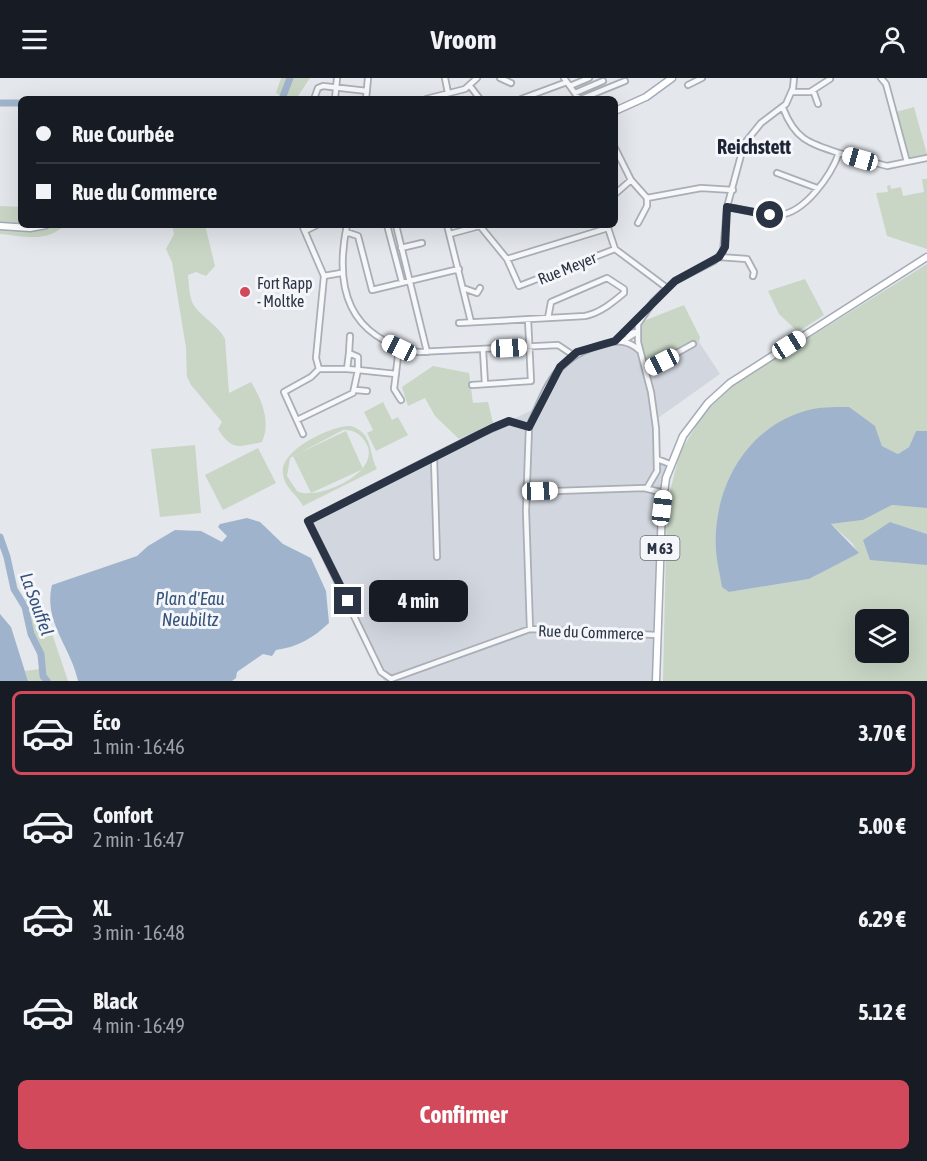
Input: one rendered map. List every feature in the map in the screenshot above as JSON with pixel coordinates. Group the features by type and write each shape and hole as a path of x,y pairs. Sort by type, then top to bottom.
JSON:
{"main road":[{"path":"618,110 646,97 672,78"},
{"path":"0,226 18,227"},
{"name":"M 63","path":"656,681 664,493 670,464 683,436 697,416 730,383 927,257"}],"street":[{"path":"335,96 337,78"},
{"path":"366,96 368,78"},
{"path":"445,78 448,93"},
{"path":"437,96 470,86 477,78"},
{"path":"500,78 511,83"},
{"path":"529,96 567,82 589,78"},
{"path":"688,85 702,78"},
{"path":"530,629 527,492 529,427 538,407 560,367 573,355 615,341 642,317 678,279 719,257 725,247 727,207 744,144 761,123 783,108 792,92 794,78"},
{"path":"881,78 886,84 907,162"},
{"path":"792,92 804,93 813,90 830,79"},
{"path":"574,93 603,81"},
{"path":"588,96 625,81"},
{"path":"567,82 577,96"},
{"path":"470,86 478,96"},
{"path":"315,96 318,88 367,91"},
{"path":"813,90 818,104"},
{"path":"783,108 788,123 801,137 839,153 882,165 927,158"},
{"path":"727,207 770,215 785,214 800,206 830,176 839,153"},
{"path":"618,156 631,180 647,198 647,206 638,223"},
{"path":"777,173 817,188"},
{"path":"618,191 631,180"},
{"path":"647,198 700,188 732,190"},
{"path":"304,228 324,276 316,358 319,369"},
{"path":"305,231 311,228"},
{"path":"347,228 342,273 347,296 356,314 379,337 399,348 427,352 560,345 573,355"},
{"path":"388,228 402,282"},
{"path":"397,228 427,352"},
{"path":"448,228 471,322"},
{"path":"450,234 473,228"},
{"path":"483,228 507,259 601,228"},
{"path":"608,228 615,249 667,288"},
{"path":"346,232 358,236 372,290 459,269"},
{"path":"401,248 422,243"},
{"name":"Rue Meyer","path":"507,259 519,286 615,249"},
{"path":"719,257 747,259 753,276"},
{"path":"324,276 342,273"},
{"path":"459,323 548,318 596,313 624,293 624,289 607,278 550,302 548,318"},
{"path":"463,288 477,293 480,288"},
{"path":"642,317 637,332 651,392 657,459 657,471 647,488"},
{"path":"472,385 531,381 528,319"},
{"path":"623,334 637,332"},
{"path":"623,342 637,332"},
{"path":"347,369 350,336"},
{"path":"615,341 623,342 640,351"},
{"path":"646,370 693,344"},
{"path":"399,348 394,389 400,400"},
{"path":"483,350 485,384"},
{"path":"349,353 358,357 356,390"},
{"path":"303,434 285,390 311,377 319,369 347,369 396,374"},
{"path":"297,420 356,390 367,391"},
{"path":"437,557 434,458 509,421 529,427"},
{"name":"Rue du Commerce","path":"434,458 308,521 386,677 397,679 530,629 657,634"},
{"path":"657,459 670,464"},
{"path":"527,492 647,488 664,493"}],"shaded area":[{"path":"615,341 641,350 648,367 699,342 720,374 658,418 660,455 670,463 665,478 654,681 384,681 308,521 538,407 566,360"}],"green space":[{"path":"281,78 310,78 298,96 281,96 276,93"},
{"path":"914,107 927,154 910,158 896,112"},
{"path":"922,179 927,179 927,249 887,236 876,193 888,192 887,186 890,185 891,189 901,187 903,196 924,192"},
{"path":"0,206 18,207 18,228 61,228 51,234 34,237 0,234"},
{"path":"173,228 206,228 215,266 206,276 196,272 188,275 190,296 195,307 225,339 229,393 251,382 259,396 266,427 262,442 236,446 227,441 218,429 222,422 187,377 186,348 172,262 166,249 174,234"},
{"path":"927,264 927,431 916,431 909,447 898,454 882,446 875,426 729,592 809,579 858,553 852,543 831,524 863,520 892,505 927,508 927,534 890,522 916,563 927,565 927,681 663,681 667,503 680,452 705,412 735,384"},
{"path":"805,279 824,315 798,332 779,314 768,291"},
{"path":"684,305 700,337 699,342 648,367 641,350 641,322"},
{"path":"433,366 469,373 473,403 488,402 493,423 459,439 435,416 425,398 408,406 402,387"},
{"path":"383,402 392,420 398,417 408,435 376,451 367,433 373,430 364,412"},
{"path":"351,426 364,434 377,469 303,506 286,484 283,474 284,465 289,456 308,441 320,434","holes":["343,430 355,432 364,440 369,452 366,463 358,473 333,488 319,492 297,491 287,476 290,458"]},
{"path":"346,431 363,469 311,493 293,456"},
{"path":"195,445 201,513 160,517 151,449"},
{"path":"258,448 276,483 223,510 205,475"},
{"path":"22,582 35,583 68,681 28,681 25,671 40,669"}],"water":[{"path":"826,407 849,407 875,426 882,446 898,454 909,447 916,431 927,431 927,508 892,505 863,520 831,524 859,553 809,579 729,592 722,587 716,551 716,527 720,504 739,461 753,443 770,428 790,416"},
{"name":"Plan d'Eau Neubiltz","path":"247,518 260,522 283,544 311,558 326,591 329,623 298,644 276,650 272,656 263,654 237,672 236,678 232,681 78,681 75,669 54,623 50,598 52,585 137,556 148,546 175,530 201,531 222,542 227,536 218,527 220,524"},
{"path":"890,522 927,534 927,565 870,560 863,540"},
{"path":"0,614 11,627 28,681 0,681"}],"waterway":[{"name":"La Souffel","path":"283,96 290,78"},
{"name":"La Souffel","path":"0,103 18,103"},
{"name":"La Souffel","path":"0,537 14,589 25,607 31,634 41,654 43,676 47,681"}],"place":[{"name":"Fort Rapp - Moltke","path":"245,292"}],"district":[{"name":"Reichstett","path":"754,146"}],"route":[{"path":"348,601 308,521 492,428 509,421 529,427 560,367 566,360 581,351 615,341 642,317 653,302 675,281 719,257 725,247 727,207 770,215"}]}
